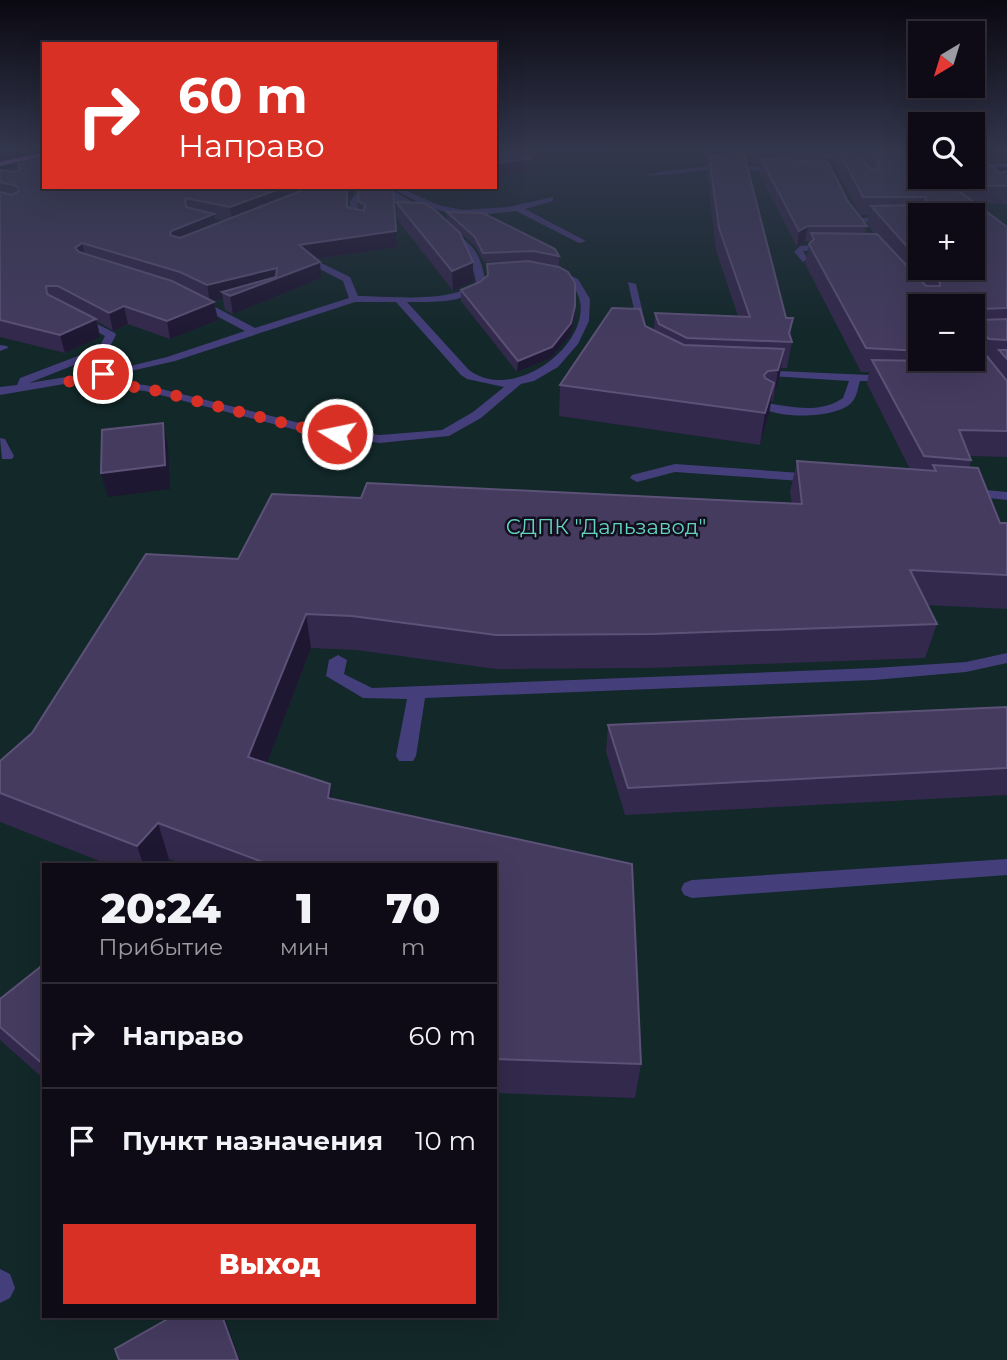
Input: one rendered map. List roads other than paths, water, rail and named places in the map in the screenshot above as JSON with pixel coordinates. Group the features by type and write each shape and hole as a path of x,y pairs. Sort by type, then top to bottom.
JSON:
{"lane":[{"path":"353,211 353,218 361,222"},
{"path":"0,391 65,381 171,359 354,299 444,299 475,289 487,268 465,242 416,211"},
{"path":"524,211 582,241"},
{"path":"856,219 908,219"},
{"path":"862,230 908,229"},
{"path":"803,259 798,252 800,249 836,247"},
{"path":"317,264 347,279 354,299"},
{"path":"65,381 145,388 316,431 380,439 445,433 477,415 514,384 544,373 571,349 586,313 582,288 575,279 561,272 540,269"},
{"path":"631,284 646,342"},
{"path":"190,298 254,332"},
{"path":"399,299 469,376 491,383 514,384"},
{"path":"211,308 224,304"},
{"path":"22,388 24,380 103,350 109,342 111,335 107,332 69,313"},
{"path":"749,373 902,380"},
{"path":"766,407 802,411 831,410 848,400 856,377"},
{"path":"0,442 7,456"},
{"path":"637,478 675,468 828,479"},
{"path":"948,490 1007,496"},
{"path":"338,660 334,676 369,694 874,674 967,667 1007,659"},
{"path":"406,756 417,693"},
{"path":"692,890 1007,867"}],"park label":[{"name":"СДПК \"Дальзавод\"","path":"606,526"}]}
